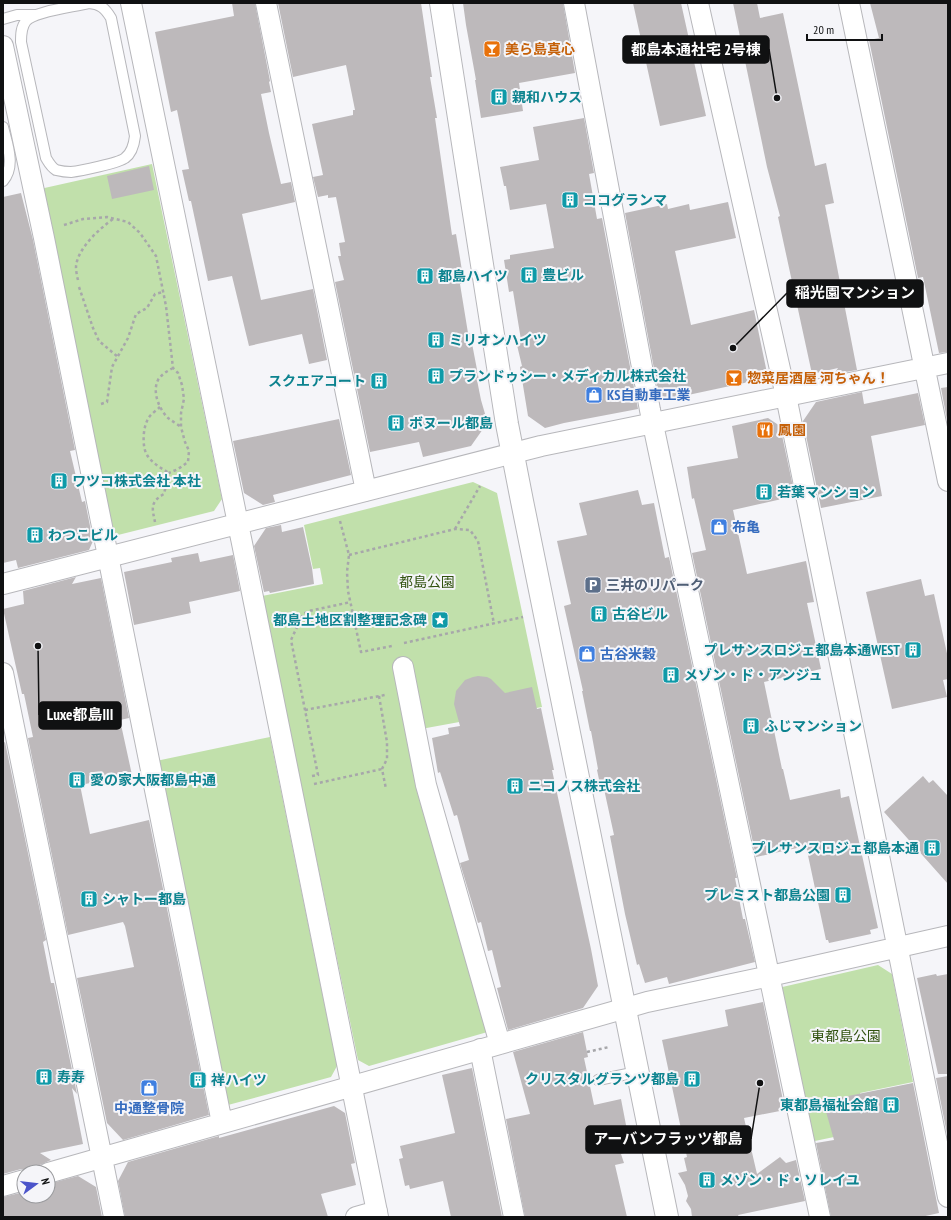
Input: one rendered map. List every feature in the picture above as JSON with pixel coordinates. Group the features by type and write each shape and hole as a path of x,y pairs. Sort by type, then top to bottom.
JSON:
{"street":[{"path":"131,3 378,1214 356,1217"},
{"path":"266,3 366,491"},
{"path":"441,3 507,424 667,1217"},
{"path":"574,3 653,423 820,1217"},
{"path":"698,3 786,396 948,1197"},
{"path":"849,3 948,481"},
{"path":"3,46 44,238 222,1123"},
{"path":"3,584 541,446 948,363"},
{"path":"403,667 426,785 500,1044"},
{"path":"3,673 114,1217"},
{"path":"56,1171 647,1002 948,936"},
{"path":"480,1049 514,1217"},
{"path":"3,1186 16,1182"}],"lane":[{"path":"3,19 17,15 36,15 89,4 96,4 107,11 111,18 136,136 131,152 125,159 71,172 57,170 51,166 46,158 21,42 22,28 25,22 36,15"},
{"path":"3,130 5,151 10,160 10,168 3,181"},
{"path":"598,1080 637,1072"}],"path":[{"path":"44,238 60,227 83,219 107,217 128,222 140,233 156,256 166,306 173,368 178,373 182,385 184,399 181,413 181,427 184,442 189,451 188,462 169,473"},
{"path":"114,219 98,230 82,250 76,266 78,284 96,335 99,341 118,357"},
{"path":"78,409 107,402 112,367 128,338 136,314 147,308 154,294 189,288"},
{"path":"173,368 165,373 158,381 156,391 160,407 168,418 181,427"},
{"path":"160,407 147,420 143,437 146,454 154,463 169,473"},
{"path":"157,529 152,508 156,499 164,494 169,473"},
{"path":"455,529 481,484"},
{"path":"340,520 349,555 347,572 348,591 361,652 527,616"},
{"path":"349,555 455,529 470,530 478,541 494,624"},
{"path":"318,775 291,640 303,614 309,611 351,602"},
{"path":"286,637 293,635"},
{"path":"305,710 407,690"},
{"path":"379,696 388,750 387,759 382,769 386,789"},
{"path":"292,789 382,769"},
{"path":"587,1052 616,1046"}],"green space":[{"path":"152,164 222,499 214,511 114,536 40,189"},
{"name":"都島公園","path":"473,482 497,493 542,707 421,729 491,1031 369,1066 358,1060 262,596 323,584 320,568 313,569 304,525"},
{"path":"270,737 337,1066 331,1077 228,1105 156,761"},
{"name":"東都島公園","path":"878,965 892,974 913,1082 860,1093 864,1113 858,1132 810,1142 778,988"}],"building":[{"path":"232,3 255,3 271,92 261,94 281,184 291,182 295,202 242,214 261,300 313,289 327,360 309,364 302,334 249,346 232,276 208,281 191,201 189,201 182,170 189,169 177,110 171,112 155,32 234,16"},
{"path":"278,3 421,3 432,77 430,77 437,118 435,118 452,235 456,234 464,284 460,284 468,333 470,333 479,380 477,380 488,424 482,425 483,429 471,446 423,457 419,442 370,452 335,282 344,280 338,256 341,256 339,243 345,242 336,197 328,198 328,195 318,197 313,177 323,175 312,124 353,115 353,110 355,110 346,65 293,77"},
{"path":"463,3 563,3 575,73 519,83 523,111 481,118"},
{"path":"633,3 681,3 706,116 660,126"},
{"path":"733,3 757,3 760,18 783,13 815,166 826,163 834,203 825,205 857,370 834,374 838,368 812,374 778,217 780,216 767,167"},
{"path":"870,3 948,3 948,352 939,353 923,277 918,278 869,40 879,38"},
{"path":"584,118 594,173 589,174 597,219 602,218 638,409 545,428 528,416 520,367 522,366 516,341 521,340 513,291 509,292 504,260 510,259 510,255 554,248 546,204 510,210 506,186 504,186 500,167 539,160 533,127"},
{"path":"149,166 154,190 112,199 107,176"},
{"path":"21,193 33,240 75,450 70,451 82,502 85,501 93,541 89,550 18,568 16,560 3,563 3,197"},
{"path":"728,202 736,238 675,251 691,325 754,310 768,378 660,401 625,213 667,204 668,209 689,204 690,210"},
{"path":"948,387 948,420 947,420 941,388"},
{"path":"862,392 864,404 918,393 925,425 871,436 882,496 821,508 803,421 816,402"},
{"path":"768,418 780,426 795,496 733,510 747,574 806,561 814,602 807,603 821,669 764,682 782,769 790,800 840,789 841,798 849,796 878,928 870,930 871,934 829,943 828,940 826,940 806,846 756,857 692,553 706,550 694,498 692,499 687,467 738,458 732,426"},
{"path":"339,419 351,475 273,495 275,502 263,505 244,493 233,441"},
{"path":"638,490 642,505 654,503 665,558 669,557 737,878 735,878 743,919 745,919 755,962 669,984 667,977 645,983 639,964 637,965 625,914 610,836 614,835 604,789 601,789 583,691 564,606 571,604 557,541 587,535 579,503"},
{"path":"281,525 282,532 303,527 314,584 270,593 269,591 264,592 254,546 266,528"},
{"path":"198,553 200,562 233,555 240,591 189,602 191,613 134,625 124,572 172,562 171,558"},
{"path":"76,577 72,584 101,578 129,718 120,720 132,775 80,785 90,834 149,820 209,1115 123,1140 107,1123 77,978 134,967 125,926 123,922 68,935 28,738 33,737 3,609 24,604 23,591"},
{"name":"プレサンスロジェ都島本通WEST","path":"921,579 925,596 934,594 948,658 948,679 943,680 947,697 892,709 866,592"},
{"path":"478,676 491,679 505,693 532,687 537,709 541,708 554,770 552,770 598,986 583,1008 508,1030 497,988 501,987 492,950 488,951 481,922 478,923 460,863 469,860 457,815 454,816 440,772 438,773 432,738 449,734 448,728 460,726 454,704 456,691 465,680"},
{"path":"5,742 46,940 43,942 51,983 54,983 77,1094 72,1088 83,1144 40,1153 51,1160 42,1164 16,1164 16,1170 3,1174 3,743"},
{"name":"プレサンスロジェ都島本通","path":"923,776 929,783 933,780 948,796 948,884 884,812"},
{"path":"936,974 937,976 948,974 948,1074 938,1074 917,978"},
{"path":"763,1002 785,1110 744,1118 757,1174 780,1157 786,1163 796,1160 805,1201 738,1215 739,1217 692,1217 691,1209 686,1201 688,1196 685,1185 678,1173 687,1171 684,1158 687,1157 662,1040 728,1026 725,1010"},
{"path":"583,1032 588,1057 584,1058 594,1105 621,1099 631,1151 621,1154 624,1163 615,1165 627,1217 525,1217 506,1119 530,1114 513,1052"},
{"path":"472,1068 502,1217 451,1217 443,1181 410,1189 409,1185 405,1186 399,1159 403,1158 400,1146 455,1133 442,1075"},
{"path":"948,1076 948,1139 936,1078"},
{"path":"913,1083 939,1213 921,1217 831,1217 816,1143 834,1140 823,1101"},
{"path":"334,1106 345,1113 355,1163 351,1164 356,1185 321,1194 328,1217 125,1217 118,1181 128,1162 219,1136 219,1138"},
{"path":"78,1176 96,1187 102,1217 3,1217 3,1197 16,1194 16,1204 56,1204 56,1182"}],"place":[{"name":"美ら島真心","path":"492,49"},
{"name":"親和ハウス","path":"499,97"},
{"name":"都島本通社宅 2号棟","path":"777,98"},
{"name":"ココグランマ","path":"570,200"},
{"name":"豊ビル","path":"529,275"},
{"name":"都島ハイツ","path":"425,276"},
{"name":"ミリオンハイツ","path":"436,340"},
{"name":"稲光園マンション","path":"733,348"},
{"name":"プランドゥシー・メディカル株式会社","path":"436,376"},
{"name":"惣菜居酒屋 河ちゃん！","path":"734,378"},
{"name":"スクエアコート","path":"379,381"},
{"name":"KS自動車工業","path":"594,395"},
{"name":"ボヌール都島","path":"396,423"},
{"name":"鳳園","path":"765,430"},
{"name":"ワツコ株式会社 本社","path":"59,481"},
{"name":"若葉マンション","path":"764,492"},
{"name":"布亀","path":"719,527"},
{"name":"わつこビル","path":"35,535"},
{"name":"三井のリパーク","path":"593,585"},
{"name":"古谷ビル","path":"599,614"},
{"name":"都島土地区割整理記念碑","path":"440,620"},
{"name":"Luxe都島III","path":"38,646"},
{"name":"プレサンスロジェ都島本通WEST","path":"913,650"},
{"name":"古谷米穀","path":"587,654"},
{"name":"メゾン・ド・アンジュ","path":"671,675"},
{"name":"ふじマンション","path":"751,726"},
{"name":"愛の家大阪都島中通","path":"77,780"},
{"name":"ニコノス株式会社","path":"515,786"},
{"name":"プレサンスロジェ都島本通","path":"932,848"},
{"name":"プレミスト都島公園","path":"843,895"},
{"name":"シャトー都島","path":"89,899"},
{"name":"寿寿","path":"44,1077"},
{"name":"クリスタルグランツ都島","path":"692,1079"},
{"name":"祥ハイツ","path":"198,1080"},
{"name":"アーバンフラッツ都島","path":"760,1083"},
{"name":"中通整骨院","path":"149,1088"},
{"name":"東都島福祉会館","path":"891,1105"},
{"name":"メゾン・ド・ソレイユ","path":"707,1180"}]}
